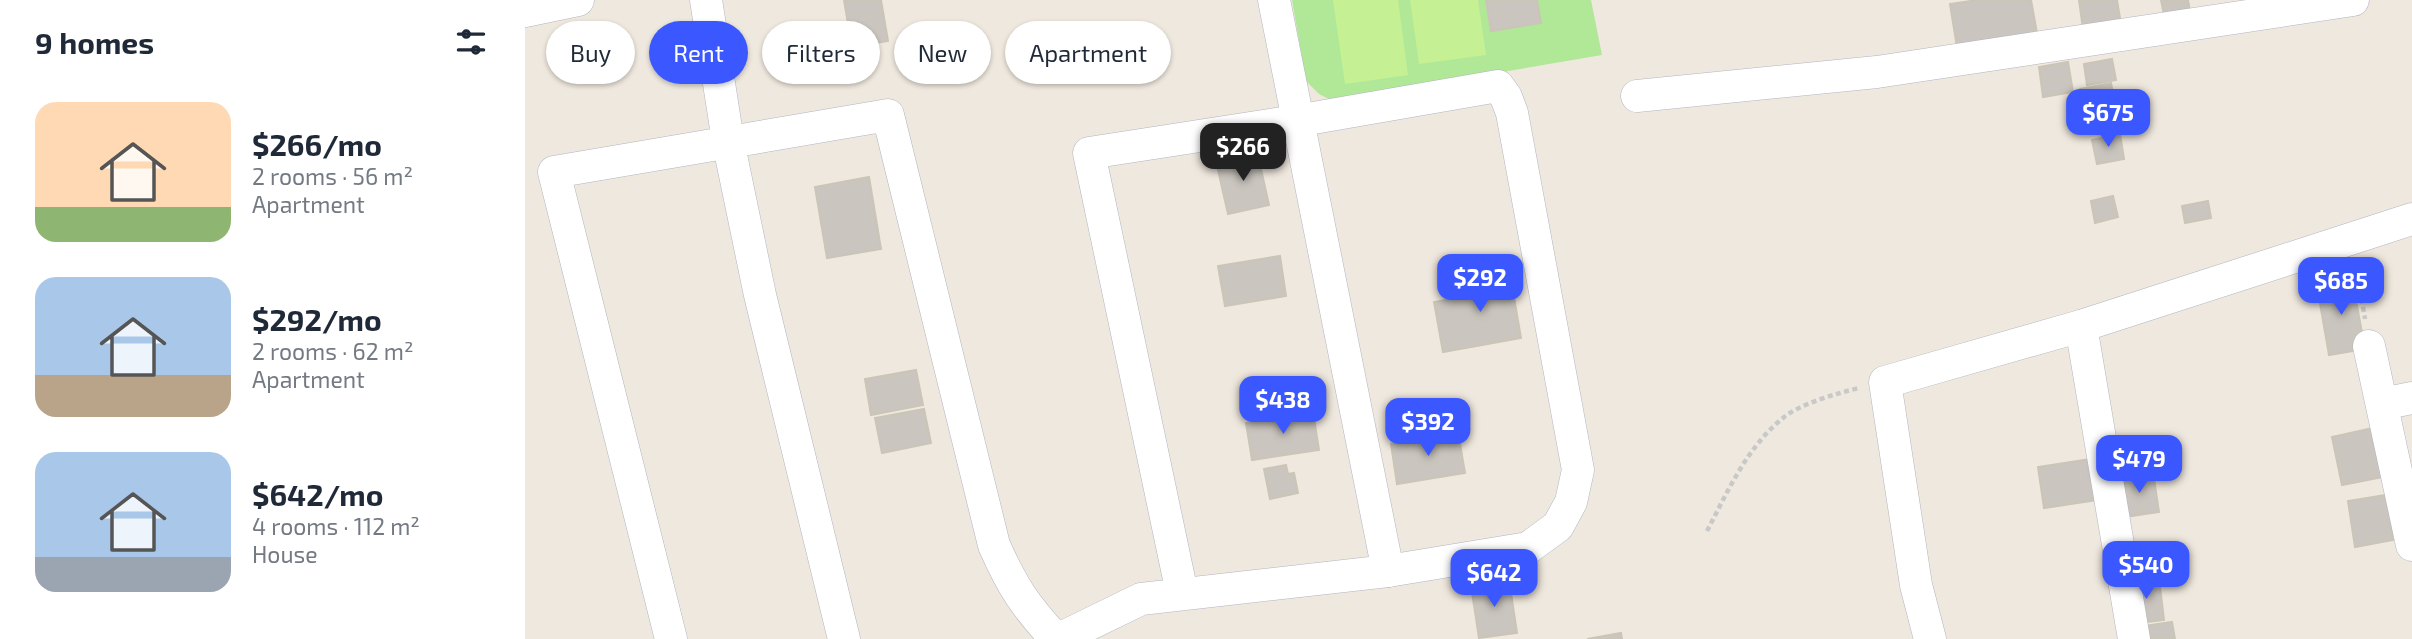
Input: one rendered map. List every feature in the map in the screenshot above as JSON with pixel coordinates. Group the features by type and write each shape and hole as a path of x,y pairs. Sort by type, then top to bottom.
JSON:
{"street":[{"path":"525,11 578,0"},
{"path":"706,0 728,141 760,295 844,639"},
{"path":"1274,0 1296,121 1388,571"},
{"path":"1637,96 1877,72 2353,0"},
{"path":"671,639 554,172 888,115 994,545 1012,585 1030,611 1057,639 1141,599 1388,571 1528,548 1558,526 1571,502 1578,470 1512,113 1498,86 1089,153 1182,593"},
{"path":"1930,639 1916,585 1885,382 2081,326 2412,219"},
{"path":"2081,326 2134,639"},
{"path":"2369,346 2397,401 2410,526"}],"path":[{"path":"2352,240 2369,346"},
{"path":"1707,531 1747,456 1784,416 1834,394 1885,382"}],"green space":[{"path":"1292,0 1591,0 1602,55 1333,101 1319,94 1306,81"},
{"path":"1333,0 1398,0 1408,75 1345,84"},
{"path":"1410,0 1478,0 1486,55 1419,64"}],"building":[{"path":"844,0 881,0 888,41 880,42 880,21 848,21"},
{"path":"1486,0 1537,0 1541,23 1491,31"},
{"path":"1977,0 2031,0 2037,33 1957,47 1950,4"},
{"path":"2079,0 2117,0 2121,24 2083,29"},
{"path":"2161,0 2188,0 2190,11 2164,15"},
{"path":"2112,59 2116,80 2087,85 2084,64"},
{"path":"2068,62 2073,92 2043,97 2039,67"},
{"path":"2111,83 2117,115 2086,121 2080,89"},
{"path":"2120,134 2124,159 2097,164 2092,140"},
{"path":"1257,151 1269,205 1228,214 1216,161"},
{"path":"869,177 881,249 827,258 815,187"},
{"path":"2113,196 2118,217 2095,223 2091,201"},
{"path":"2208,201 2211,218 2185,223 2182,206"},
{"path":"1280,256 1286,296 1225,306 1218,266"},
{"path":"1509,268 1521,338 1443,352 1434,302 1479,294 1475,274"},
{"path":"2352,279 2365,349 2329,355 2317,286"},
{"path":"916,370 923,405 871,415 865,379"},
{"path":"924,409 931,443 882,453 875,418"},
{"path":"1313,412 1319,450 1252,460 1246,423"},
{"path":"2373,428 2383,477 2342,485 2332,437"},
{"path":"1458,432 1465,473 1397,484 1391,444"},
{"path":"2091,459 2098,500 2044,508 2038,467"},
{"path":"1286,465 1288,474 1294,473 1298,493 1270,499 1264,469"},
{"path":"2153,472 2159,512 2125,517 2118,478"},
{"path":"2386,495 2393,540 2355,547 2348,501"},
{"path":"2159,578 2164,620 2133,624 2128,582"},
{"path":"1509,580 1517,633 1479,638 1471,586"},
{"path":"2172,622 2175,639 2138,639 2137,627"},
{"path":"1621,633 1622,639 1587,639"}]}
